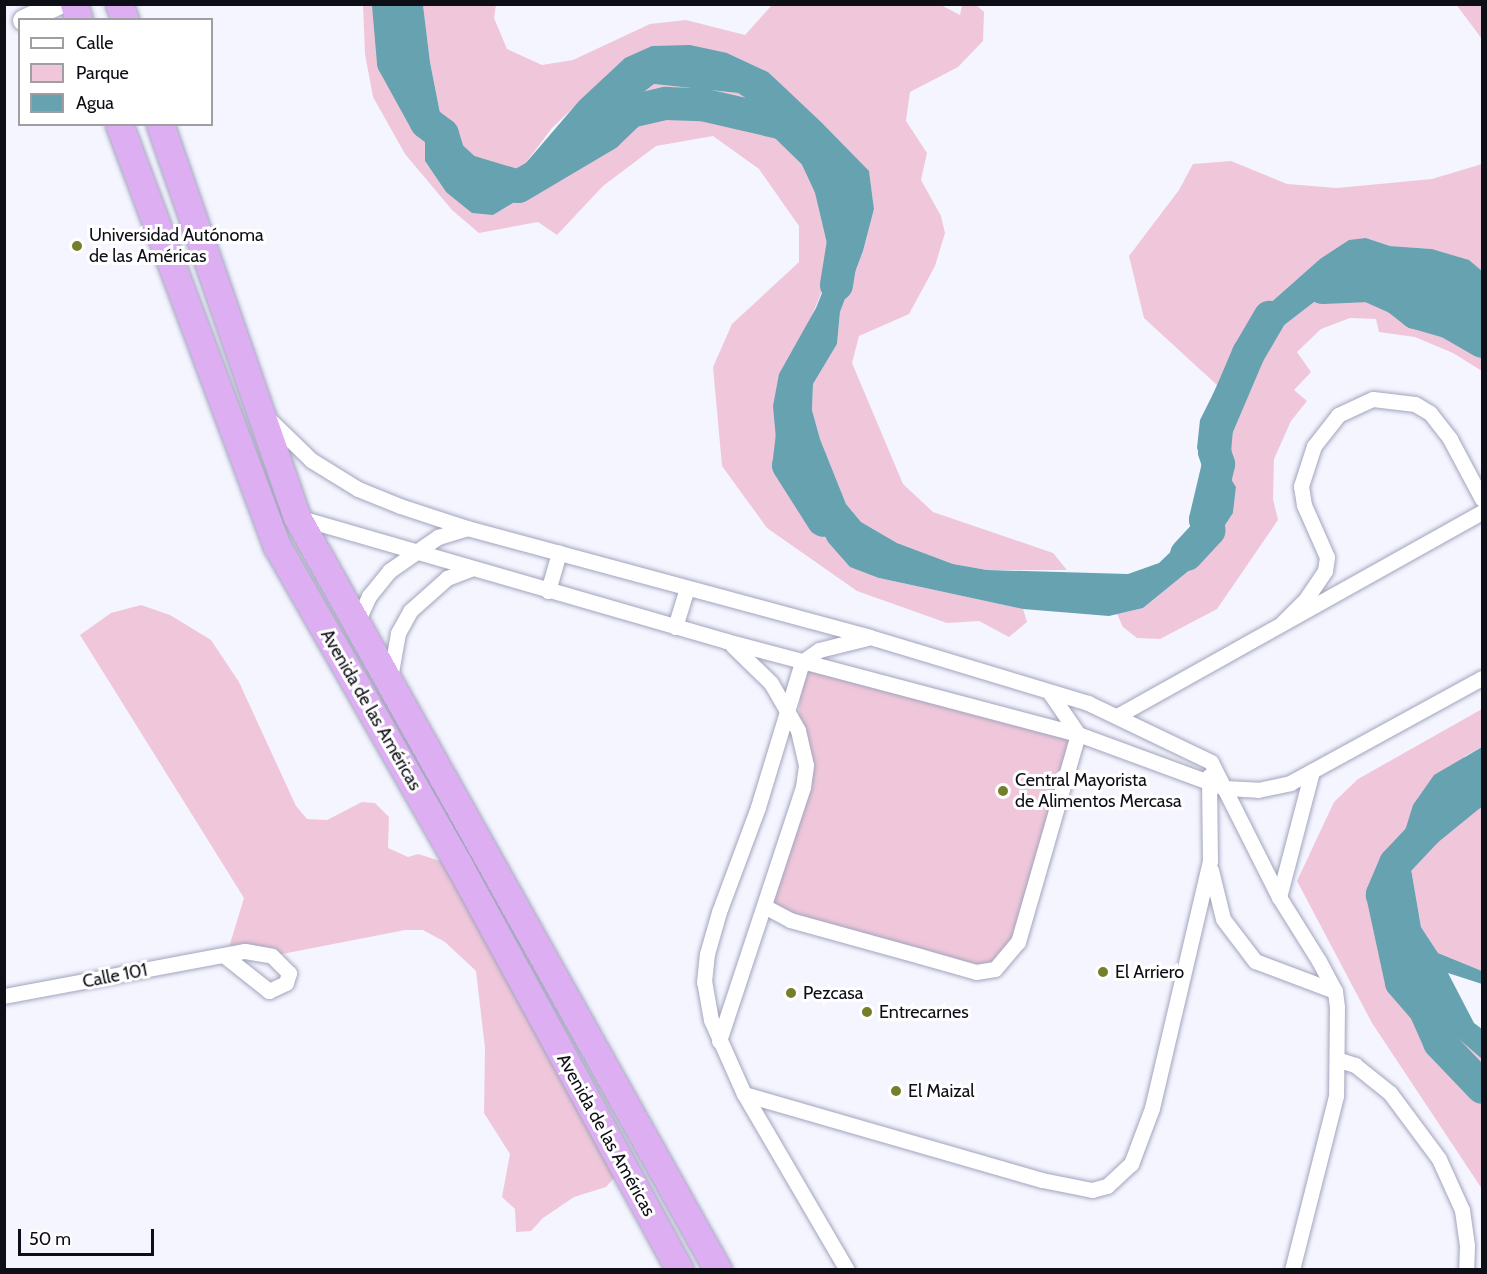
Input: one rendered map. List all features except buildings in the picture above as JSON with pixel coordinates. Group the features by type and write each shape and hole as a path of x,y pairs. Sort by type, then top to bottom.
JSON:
{"highway":[{"name":"Avenida de las Américas","path":"120,126 259,503 286,563 357,682 680,1269"},
{"name":"Avenida de las Américas","path":"161,126 256,405 297,517 718,1269"},
{"path":"259,503 297,517"},
{"path":"356,624 352,653 357,682"}],"street":[{"path":"26,18 57,4"},
{"path":"4,28 18,21"},
{"path":"1282,623 1306,599 1325,571 1327,557 1304,505 1301,486 1314,446 1338,415 1373,399 1415,404 1430,413 1450,439 1482,499"},
{"path":"256,405 311,460 343,480 400,506 467,528 870,638 1050,693 1118,716 1211,762 1279,897 1335,991 1339,1060 1326,1142 1292,1269"},
{"path":"1118,716 1482,512"},
{"path":"297,517 675,627 1078,734 1208,784 1226,788 1258,790 1290,783 1482,678"},
{"path":"356,624 369,596 389,571 413,551 438,537 467,528"},
{"path":"548,591 559,553"},
{"path":"390,681 394,648 410,611 447,578 470,569"},
{"path":"675,627 687,588"},
{"path":"847,1269 744,1094 719,1041 706,1000 707,954 801,662 819,650 870,638"},
{"path":"726,641 760,669 798,730"},
{"path":"719,1041 803,787 806,765 798,730 801,662"},
{"path":"1050,693 1078,734"},
{"path":"764,906 790,920 976,972 995,969 1018,942 1078,734"},
{"path":"1211,762 1208,784 1210,861 1212,886 1223,918 1255,961 1268,969 1335,991"},
{"path":"1279,897 1312,771"},
{"path":"744,1094 1042,1180 1092,1190 1107,1186 1131,1164 1152,1108 1210,861"},
{"name":"Calle 101","path":"4,996 226,957"},
{"path":"1339,1060 1365,1071 1390,1093 1439,1159 1462,1210 1466,1269"}],"green space":[{"path":"363,5 391,5 395,87 401,109 425,138 425,161 446,192 493,215 545,184 594,131 654,84 738,93 783,123 815,154 847,211 843,241 805,332 788,465 799,484 879,578 1023,609 1027,622 1009,637 979,621 947,623 857,591 767,528 722,466 713,367 732,324 799,262 799,226 759,169 713,136 656,146 603,186 557,235 538,222 479,233 452,210 405,154 373,97 365,54"},
{"path":"423,5 496,5 494,18 507,49 542,65 573,60 650,24 686,20 745,35 772,5 941,5 960,15 962,5 976,5 984,12 983,41 958,67 910,92 906,121 927,153 921,180 941,216 945,233 935,266 909,314 859,336 852,363 903,484 933,512 1053,553 1067,570 987,570 953,564 897,543 861,522 846,504 820,439 812,410 813,384 837,344 840,312 863,251 874,209 869,172 768,72 727,53 625,58 552,128 525,164 505,174 484,176 465,170 448,154 430,62"},
{"path":"1457,5 1482,5 1482,39 1458,7"},
{"path":"1231,161 1287,184 1337,188 1432,179 1482,164 1482,271 1468,260 1432,249 1390,246 1366,238 1320,259 1258,314 1218,386 1144,318 1129,256 1179,190 1193,164"},
{"path":"1368,285 1397,298 1451,333 1482,342 1482,371 1453,353 1415,337 1379,332 1376,319 1350,318 1321,329 1297,352 1311,372 1294,390 1307,401 1291,421 1274,459 1273,499 1278,520 1217,609 1160,639 1137,638 1123,627 1117,614 1143,608 1202,560 1233,513 1236,487 1214,451 1216,428 1248,353 1318,299"},
{"path":"141,605 170,615 211,640 239,682 296,806 307,819 327,820 362,802 375,803 389,817 388,848 408,857 418,854 460,867 623,1168 606,1187 574,1197 543,1218 531,1231 516,1232 515,1209 502,1197 510,1154 484,1113 485,1048 476,971 445,942 423,930 405,930 272,956 226,957 244,898 80,635 111,613"},
{"path":"802,662 1078,734 1018,942 987,971 764,906 803,787 798,730"},
{"path":"1482,709 1482,747 1465,756 1392,895 1388,920 1393,948 1425,1010 1482,1059 1482,1189 1372,1023 1297,881 1334,802 1358,779"},
{"path":"1482,785 1482,971 1438,953 1421,927 1410,863 1453,810"}],"water":[{"path":"391,5 423,5 430,62 448,154 465,170 484,176 505,174 525,164 579,101 625,58 652,46 690,45 727,53 768,72 821,122 869,171 874,209 863,251 840,312 837,344 813,384 812,410 820,439 846,504 861,522 897,543 953,564 987,570 1128,574 1159,563 1205,519 1209,496 1207,474 1197,448 1200,420 1226,368 1258,314 1320,259 1349,240 1366,238 1390,246 1432,249 1469,260 1482,271 1482,342 1451,333 1397,298 1368,285 1318,299 1248,353 1216,428 1214,451 1236,487 1233,513 1202,560 1143,608 1109,616 1023,609 879,578 850,567 828,542 776,439 773,406 779,374 816,308 843,241 847,211 815,154 783,123 738,93 654,84 594,131 545,184 493,215 472,213 446,192 425,161 425,138 401,109 389,26"},
{"path":"1482,747 1482,785 1453,810 1410,863 1421,927 1438,953 1482,971 1482,984 1448,973 1474,1023 1482,1029 1482,1059 1425,1010 1393,948 1388,920 1395,863 1413,805 1434,775"}],"waterway":[{"path":"388,4 393,62 426,122 442,134 448,154 465,170 518,186 606,134 630,111 666,103 701,104 783,123 815,154 830,186 843,241 836,284"},
{"path":"1322,287 1368,285 1397,298 1415,312 1449,322 1482,341"},
{"path":"1186,554 1208,530 1205,519 1218,464 1214,451 1216,428 1248,353 1269,317"},
{"path":"793,426 788,465 823,520"},
{"path":"1482,774 1475,780 1470,794 1426,830 1395,863 1382,894 1401,982 1425,1010 1439,1042 1482,1087"}],"place":[{"name":"Universidad Autónoma de las Américas","path":"77,246"},
{"name":"Central Mayorista de Alimentos Mercasa","path":"1003,791"},
{"name":"El Arriero","path":"1103,972"},
{"name":"Pezcasa","path":"791,993"},
{"name":"Entrecarnes","path":"867,1012"},
{"name":"El Maizal","path":"896,1091"}]}
